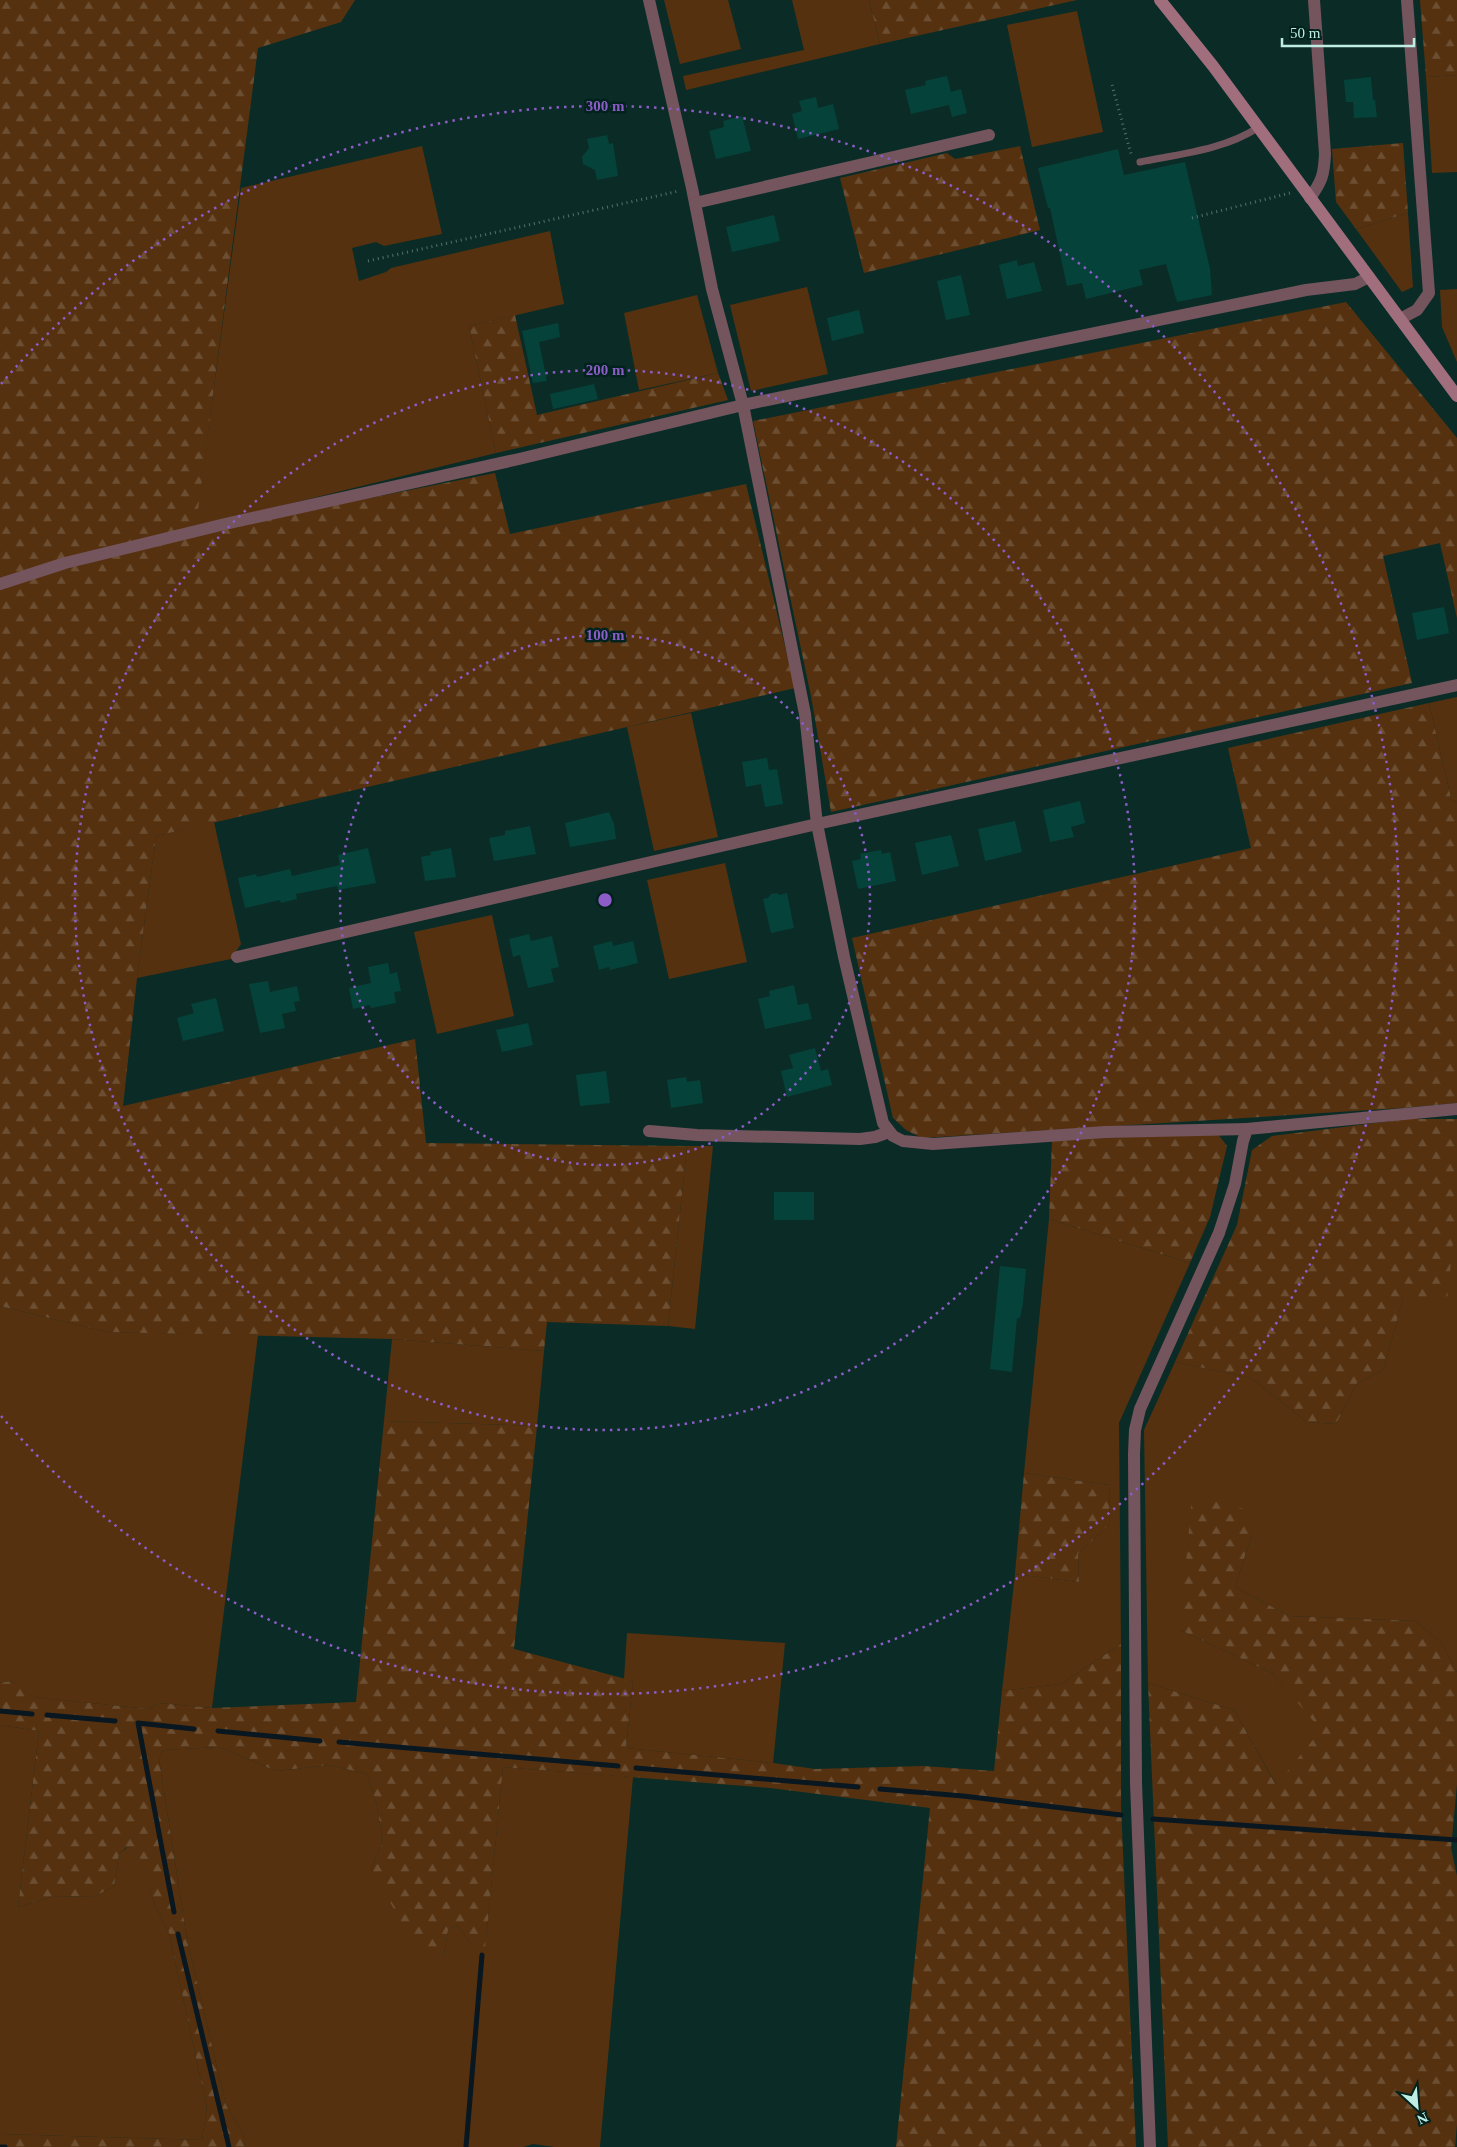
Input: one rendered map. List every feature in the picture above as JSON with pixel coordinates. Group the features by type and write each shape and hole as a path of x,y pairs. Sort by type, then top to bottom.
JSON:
{"street":[{"path":"649,0 692,188 712,289 743,405 806,714 817,824 874,1092 883,1123 889,1132 892,1136 903,1141 933,1144 1105,1132 1247,1129 1457,1109"},
{"path":"1160,0 1192,38 1259,127 1457,396"},
{"path":"1310,198 1322,182 1325,162 1314,0"},
{"path":"1400,319 1417,310 1429,293 1407,0"},
{"path":"695,203 989,135"},
{"path":"0,584 65,563 225,524 519,459 743,405 1306,290 1355,284 1368,277"},
{"path":"237,957 817,824 1457,685"},
{"path":"1150,2147 1136,1783 1135,1430 1140,1409 1219,1234 1235,1184 1242,1141 1247,1129"},
{"path":"649,1131 697,1135 860,1139 875,1137 889,1132"}],"lane":[{"path":"1140,162 1224,144 1240,138 1259,127"}],"path":[{"path":"1112,85 1133,163 1140,162"},
{"path":"368,261 692,188"},
{"path":"1192,218 1291,193"}],"green space":[{"path":"0,0 355,0 341,22 258,48 195,533 495,473 510,534 746,484 795,688 156,836 137,978 123,1106 415,1039 426,1143 687,1146 668,1326 547,1322 544,1351 392,1339 107,1332 0,1306"},
{"path":"664,0 728,0 741,49 680,64"},
{"path":"792,0 869,0 880,44 686,90 683,76 804,50"},
{"path":"869,0 1077,0 880,44"},
{"path":"1420,0 1457,0 1457,75 1426,77"},
{"path":"1077,11 1103,132 1032,147 1007,25"},
{"path":"1457,75 1457,172 1432,173 1426,77"},
{"path":"1403,143 1408,213 1356,229 1336,202 1332,149"},
{"path":"422,146 442,234 384,246 376,242 352,248 359,281 386,272 391,268 550,231 564,304 469,326 496,453 195,527 241,188"},
{"path":"1020,146 1040,230 864,273 840,178 947,153 955,159"},
{"path":"1408,213 1413,287 1402,292 1356,229"},
{"path":"807,287 828,374 751,391 730,305"},
{"path":"1457,289 1457,362 1442,327 1440,290"},
{"path":"697,295 718,373 639,390 624,313"},
{"path":"1346,302 1457,438 1457,618 1440,543 1383,556 1412,683 831,812 811,696 753,421"},
{"path":"515,315 537,415 718,373 728,400 496,453 469,326"},
{"path":"1457,697 1457,801 1452,802 1429,703"},
{"path":"1429,703 1452,802 1457,801 1457,1103 922,1138 906,1130 893,1118 852,938 1251,848 1228,748"},
{"path":"691,713 718,837 654,851 627,727"},
{"path":"214,822 241,944 231,959 137,978 156,836"},
{"path":"725,863 747,962 669,979 647,880"},
{"path":"492,915 514,1016 437,1034 414,932"},
{"path":"1407,1119 1457,1119 1457,1223 1455,1223 1447,1301 1403,1299 1383,1370 1357,1383 1336,1424 1307,1422 1251,1378 1175,1362 1237,1225 1252,1150 1272,1136"},
{"path":"1217,1133 1227,1146 1210,1217 1190,1263 1049,1219 1052,1140"},
{"path":"687,1146 713,1146 695,1329 668,1326"},
{"path":"1049,1219 1190,1263 1119,1423 1121,1644 1061,1684 1002,1691 1015,1574 1079,1582 1078,1554 1110,1524 1109,1485 1024,1473"},
{"path":"1455,1223 1457,1223 1457,1672 1441,1642 1415,1621 1289,1616 1235,1587 1252,1534 1180,1630 1272,1673 1322,1730 1277,1786 1234,1710 1148,1683 1144,1430 1175,1362 1251,1378 1307,1422 1336,1424 1357,1383 1383,1370 1403,1299"},
{"path":"0,1306 107,1332 258,1335 212,1708 159,1703 148,1709 33,1697 12,1681 0,1683"},
{"path":"392,1339 544,1351 537,1426 384,1421"},
{"path":"384,1421 537,1426 514,1649 633,1681 626,1748 815,1769 923,1766 994,1771 1002,1691 1061,1684 1121,1644 1121,1806 1136,2147 896,2147 930,1808 770,1788 503,1767 485,1950 470,1942 457,1925 448,1930 444,1955 420,1953 371,1870 383,1840 376,1802 367,1774 329,1765 276,1771 219,1747 163,1750 159,1759 187,1940 226,2105 243,2134 245,2147 0,2147 0,2134 202,2140 207,2108 169,1933 154,1903 137,1849 127,1847 119,1854 114,1886 94,1897 55,1896 18,1907 39,1731 0,1725 0,1683 12,1681 34,1697 148,1709 159,1703 212,1708 356,1702"},
{"path":"1024,1473 1109,1485 1110,1524 1078,1554 1079,1582 1015,1574"},
{"path":"1192,1496 1244,1509 1252,1534 1235,1587 1289,1616 1415,1621 1441,1642 1457,1672 1457,1784 1451,1848 1457,1876 1457,2124 1455,2147 1168,2147 1148,1683 1234,1710 1276,1785 1321,1730 1272,1673 1180,1630"},
{"path":"627,1633 785,1643 773,1763 626,1748 633,1681 624,1679"},
{"path":"0,1725 39,1731 18,1907 55,1896 94,1897 114,1886 119,1854 128,1847 138,1849 154,1903 169,1933 207,2108 202,2140 0,2134"},
{"path":"219,1747 276,1771 329,1765 367,1774 376,1802 383,1840 371,1870 444,1955 448,1930 457,1925 470,1942 485,1949 503,1767 633,1777 600,2147 555,2147 533,2144 523,2147 245,2147 243,2134 226,2105 187,1940 159,1759 163,1750"}],"building":[{"path":"947,76 951,92 961,89 967,113 952,117 949,105 911,114 905,90 926,85 925,81"},
{"path":"1371,77 1377,117 1354,118 1353,102 1346,102 1344,80"},
{"path":"816,97 818,108 833,104 839,129 798,139 792,114 802,111 799,101"},
{"path":"742,116 751,151 716,159 709,131 724,127 723,121"},
{"path":"607,135 609,144 613,143 618,176 597,180 595,170 583,164 582,157 589,148 587,139"},
{"path":"1118,149 1124,175 1185,162 1210,269 1212,295 1177,302 1166,264 1139,270 1143,285 1086,299 1082,283 1067,286 1050,208 1048,208 1038,168"},
{"path":"774,215 780,241 732,252 726,227"},
{"path":"1017,260 1018,266 1034,262 1042,291 1007,299 999,265"},
{"path":"961,275 970,315 946,320 937,281"},
{"path":"859,310 864,333 832,341 827,318"},
{"path":"558,323 560,337 539,342 547,381 533,383 522,331"},
{"path":"594,384 598,399 553,409 550,394"},
{"path":"1444,607 1449,633 1417,640 1412,613"},
{"path":"767,758 769,770 777,769 783,804 765,807 761,784 746,787 742,762"},
{"path":"1080,801 1085,823 1071,827 1074,837 1050,842 1043,810"},
{"path":"609,812 614,824 616,839 570,847 565,823"},
{"path":"1015,821 1022,852 985,861 978,829"},
{"path":"530,826 536,854 494,861 489,838 505,835 505,831"},
{"path":"951,835 959,866 922,875 915,843"},
{"path":"368,848 376,883 338,890 337,886 296,894 297,899 281,903 280,900 245,908 238,878 256,874 257,877 290,869 292,876 340,865 338,855"},
{"path":"451,848 456,877 425,881 421,857 431,855 430,852"},
{"path":"881,850 882,854 890,852 896,881 858,889 852,861 861,859 860,854"},
{"path":"777,893 779,895 787,893 794,928 771,933 763,899"},
{"path":"529,934 531,941 552,936 559,967 551,969 554,982 528,988 520,955 513,957 509,939"},
{"path":"612,941 613,946 633,941 638,963 610,970 609,967 599,970 593,946"},
{"path":"388,963 390,974 397,972 401,991 394,992 396,1003 371,1008 370,1005 353,1009 349,988 371,983 368,967"},
{"path":"268,981 270,992 297,986 300,1001 294,1002 296,1011 282,1014 285,1028 260,1033 249,984"},
{"path":"794,985 798,1005 808,1003 812,1019 765,1029 758,999 770,996 769,991"},
{"path":"216,998 224,1031 183,1041 177,1018 194,1013 191,1004"},
{"path":"528,1023 533,1045 502,1052 496,1030"},
{"path":"815,1048 821,1071 828,1069 832,1085 787,1097 781,1071 793,1068 789,1055"},
{"path":"606,1071 610,1103 580,1106 576,1075"},
{"path":"686,1077 687,1082 700,1080 703,1103 671,1108 667,1080"},
{"path":"774,1192 814,1192 814,1220 774,1220"},
{"path":"1000,1266 1026,1269 1023,1303 1020,1318 1017,1318 1012,1372 990,1369"}],"waterway":[{"path":"0,1711 32,1714"},
{"path":"47,1715 115,1721"},
{"path":"174,1912 138,1723 194,1729"},
{"path":"218,1731 320,1741"},
{"path":"339,1742 618,1766"},
{"path":"636,1768 858,1787"},
{"path":"880,1789 963,1796 1121,1815"},
{"path":"1153,1819 1457,1840"},
{"path":"178,1934 229,2147"},
{"path":"466,2147 482,1955"},
{"path":"0,2147 5,2147"}]}
